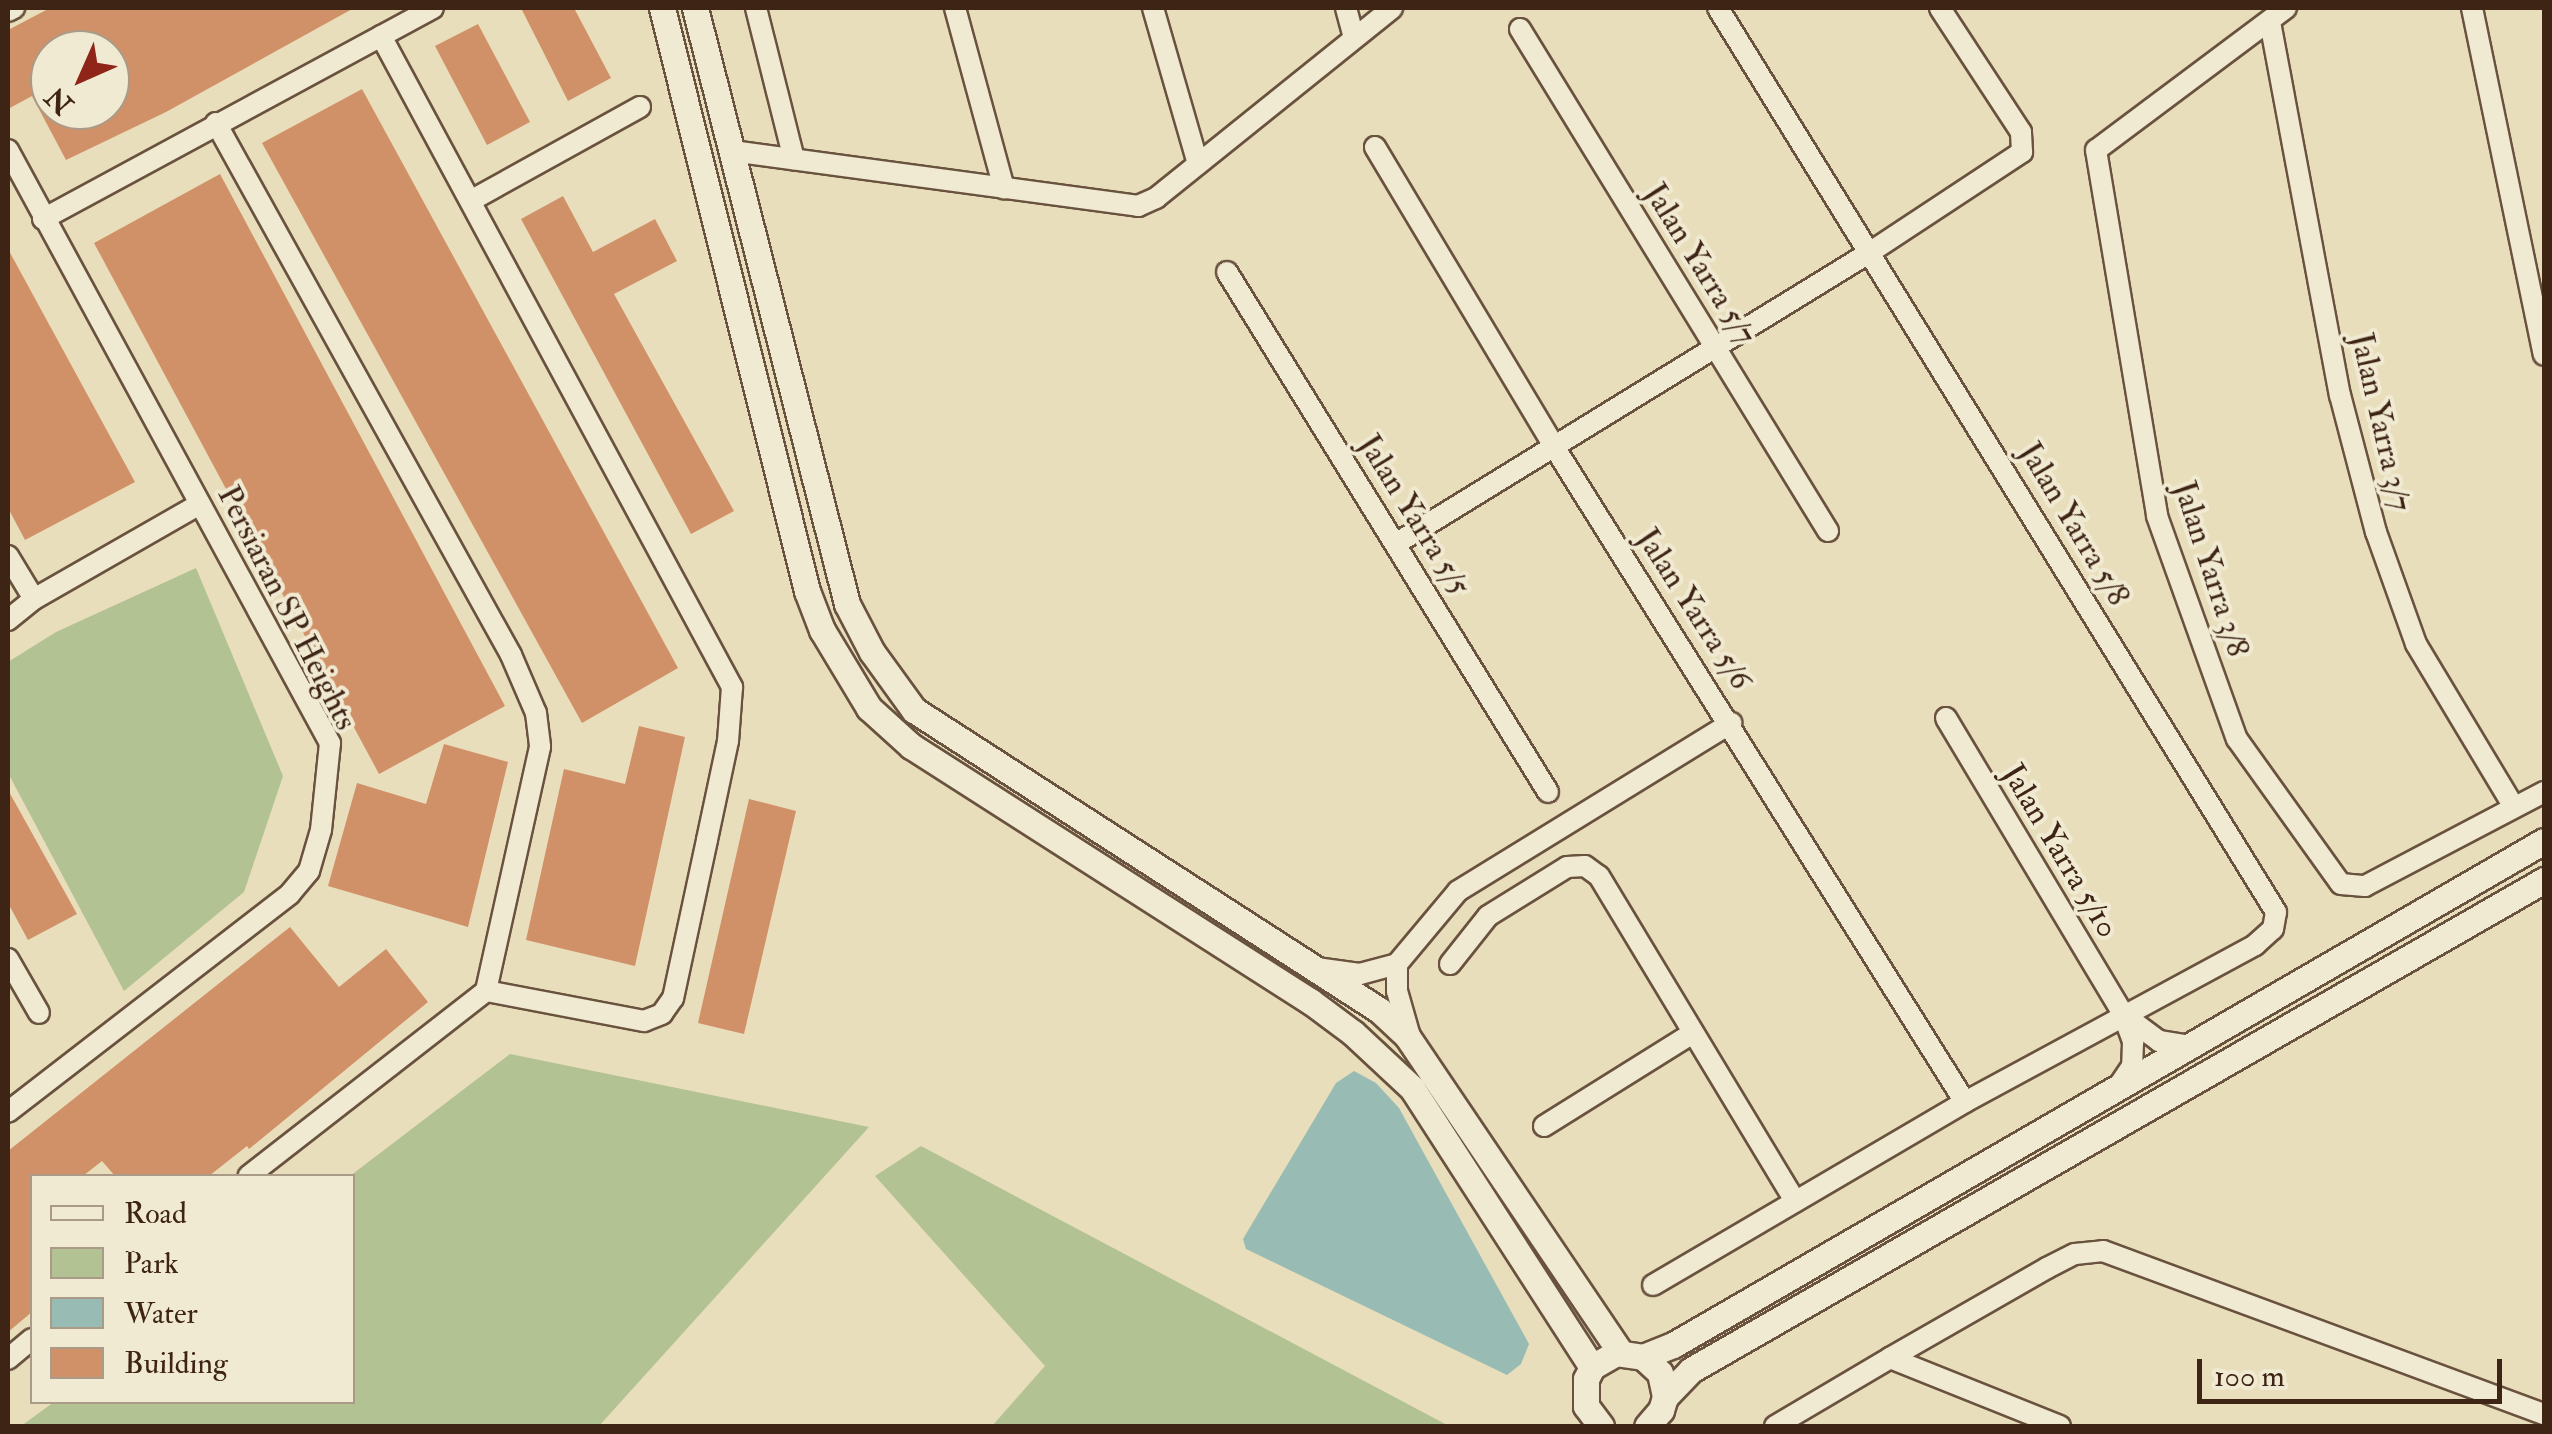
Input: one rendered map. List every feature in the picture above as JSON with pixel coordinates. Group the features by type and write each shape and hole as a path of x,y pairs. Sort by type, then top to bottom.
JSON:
{"street":[{"path":"8,11 14,8"},
{"path":"43,219 433,8"},
{"path":"662,8 807,590 822,630 869,708 910,746 1310,1001 1353,1033 1412,1088 1592,1367"},
{"path":"695,8 847,604 872,652 914,710 1379,1010 1412,1043 1632,1355 1660,1374 1665,1396 1662,1410 1647,1426"},
{"path":"756,8 794,159"},
{"path":"956,8 1004,188"},
{"path":"1153,8 1198,164"},
{"path":"1346,8 1354,38"},
{"path":"732,151 1138,206 1156,198 1392,8"},
{"name":"Jalan Yarra 5/8","path":"1718,8 1872,251 2276,912 2273,929 2254,945 2123,1014"},
{"path":"1397,543 1872,251 2022,152 2022,132 1940,8"},
{"path":"2270,22 2286,8"},
{"path":"2472,8 2544,355"},
{"name":"Jalan Yarra 3/8","path":"2270,22 2100,144 2096,157 2156,516 2237,739 2326,868 2342,884 2365,886 2514,807"},
{"name":"Jalan Yarra 3/7","path":"2270,22 2340,395 2376,532 2416,644 2514,807"},
{"name":"Jalan Yarra 5/7","path":"1520,29 1828,531"},
{"path":"382,36 732,687 728,740 708,840 673,998 662,1014 644,1021 486,991"},
{"path":"472,200 640,107"},
{"path":"216,124 511,655 536,714 540,747 486,991 251,1174"},
{"name":"Jalan Yarra 5/6","path":"1375,147 1553,445 1731,723 1965,1102"},
{"name":"Persiaran SP Heights","path":"8,150 330,743 329,784 309,871 290,894 198,969 8,1112"},
{"name":"Jalan Yarra 5/5","path":"1227,272 1548,792"},
{"path":"8,620 34,600 200,504"},
{"path":"8,556 34,600"},
{"name":"Jalan Yarra 5/10","path":"1946,718 2123,1014 2133,1042 2132,1066 2117,1088"},
{"path":"1315,968 1360,974 1397,964 1458,891 1731,723"},
{"path":"2514,807 2544,792"},
{"path":"1601,1426 1592,1418 1583,1393 1592,1367 1603,1358 1673,1345 2544,840"},
{"path":"1450,964 1488,916 1568,866 1586,866 1598,876 1795,1202"},
{"path":"1665,1396 1691,1370 2544,880"},
{"path":"8,959 39,1014"},
{"path":"1397,964 1397,992 1412,1043"},
{"path":"1653,1285 2123,1014"},
{"name":"Jalan Yarra 5/10","path":"2123,1014 2160,1041 2190,1046"},
{"path":"1544,1126 1693,1033"},
{"path":"1775,1426 2047,1268 2075,1254 2103,1252 2544,1414"},
{"path":"8,1358 30,1342"},
{"path":"1890,1358 2060,1426"}],"green space":[{"path":"196,568 283,776 244,892 124,991 8,773 8,662 56,632"},
{"path":"510,1054 869,1127 599,1426 21,1426 51,1404 355,1404 353,1174"},
{"path":"921,1146 1449,1426 992,1426 1045,1366 875,1176"}],"water":[{"path":"1354,1071 1376,1083 1399,1108 1529,1344 1521,1364 1507,1375 1246,1249 1243,1239 1336,1083"}],"building":[{"path":"50,8 354,8 130,129 130,30 30,30 30,97 8,109 8,30"},
{"path":"521,8 574,8 611,78 568,101"},
{"path":"478,24 530,122 487,145 435,46"},
{"path":"362,89 678,668 582,723 262,143"},
{"path":"50,130 128,130 66,160"},
{"path":"220,174 505,706 379,774 94,243"},
{"path":"563,196 593,252 655,219 677,261 614,294 734,511 691,534 521,219"},
{"path":"8,249 135,482 25,540 8,508"},
{"path":"639,726 685,737 635,966 526,940 564,769 625,784"},
{"path":"444,744 508,762 468,927 328,886 357,783 426,804"},
{"path":"8,790 77,914 28,940 8,903"},
{"path":"749,799 796,811 744,1034 698,1023"},
{"path":"290,927 339,987 386,949 428,1002 249,1149 247,1146 212,1174 113,1174 102,1161 86,1174 30,1174 30,1314 8,1332 8,1151"}]}
